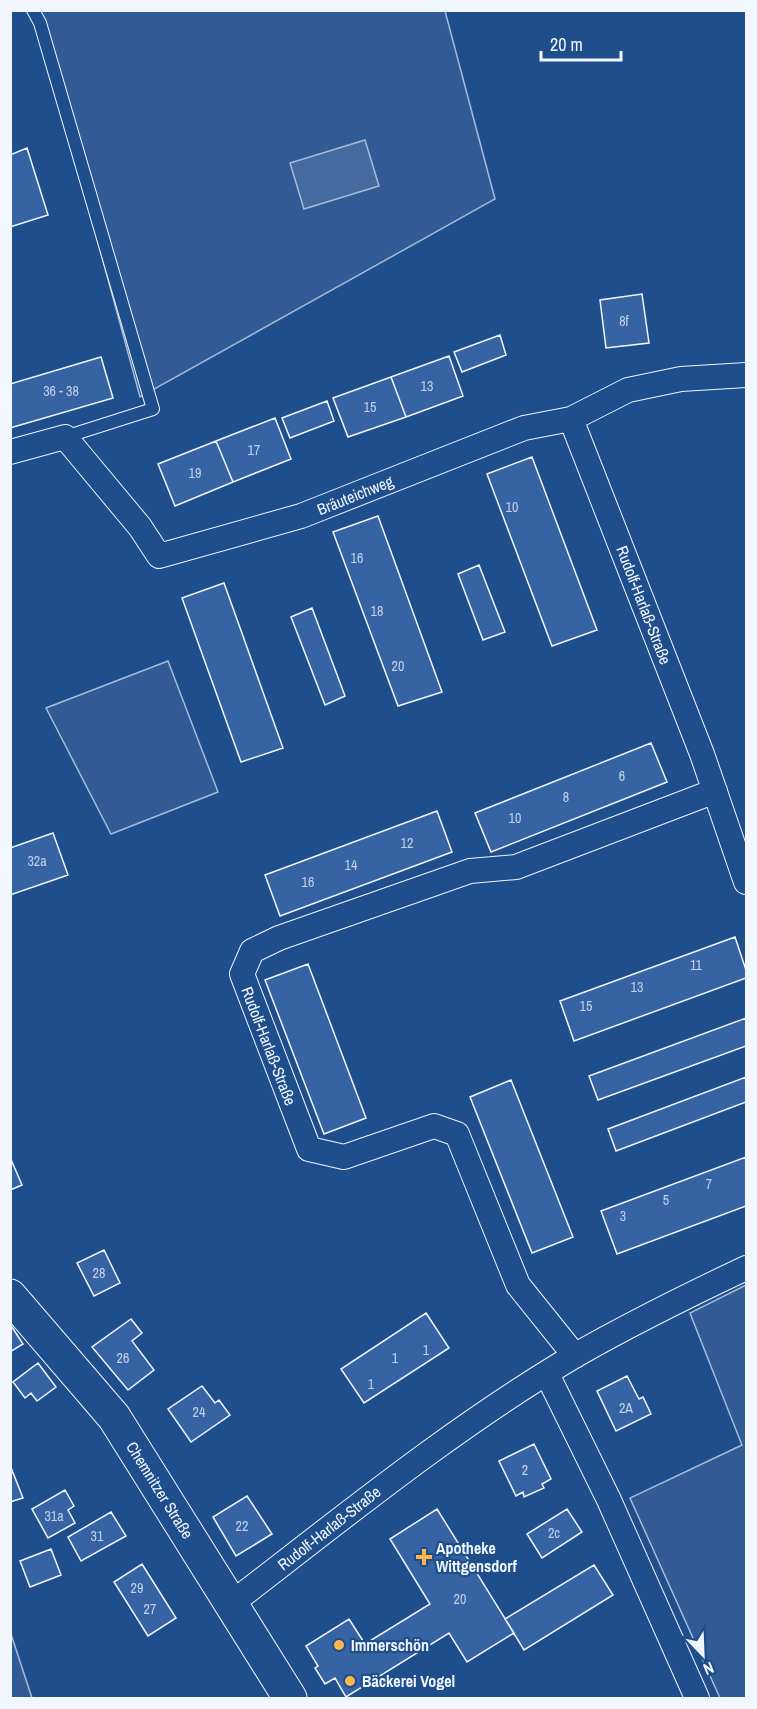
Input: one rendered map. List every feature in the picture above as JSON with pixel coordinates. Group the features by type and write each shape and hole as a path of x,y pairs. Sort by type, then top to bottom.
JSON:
{"street":[{"name":"Bräuteichweg","path":"65,437 140,526 159,555 301,516 524,428 571,419 628,390 681,379 747,375"},
{"name":"Rudolf-Harlaß-Straße","path":"571,419 702,754 747,882"},
{"path":"10,452 65,437"},
{"name":"Rudolf-Harlaß-Straße","path":"575,1356 518,1285 457,1134 434,1126 344,1157 309,1149 242,974 252,951 279,938 470,871 516,867 715,791"},
{"name":"Rudolf-Harlaß-Straße","path":"232,1603 400,1473 547,1374 664,1307 747,1268"},
{"name":"Chemnitzer Straße","path":"10,1296 114,1417 290,1698"},
{"path":"547,1374 609,1500 697,1698"}],"lane":[{"path":"33,10 40,23 153,409 65,437"}],"shaded area":[{"path":"35,11 445,11 495,199 140,397"},
{"path":"365,140 379,186 304,209 290,163"},
{"path":"168,661 218,792 111,834 46,708"},
{"path":"746,1285 746,1698 720,1698 630,1498 742,1445 690,1313"},
{"path":"11,1634 32,1698 11,1698"}],"building":[{"path":"27,148 48,215 10,227 10,155"},
{"path":"642,294 649,343 606,348 600,300"},
{"path":"500,335 506,355 462,372 454,352"},
{"path":"449,356 463,396 406,417 391,377"},
{"path":"101,357 113,398 10,428 10,384"},
{"path":"391,377 406,417 348,437 333,398"},
{"path":"327,401 334,421 290,438 282,418"},
{"path":"275,418 291,459 233,482 216,441"},
{"path":"216,441 233,482 175,506 158,464"},
{"path":"532,457 597,630 552,646 487,474"},
{"path":"378,516 442,692 398,706 333,532"},
{"path":"479,565 505,632 483,640 458,574"},
{"path":"224,583 283,748 241,762 182,598"},
{"path":"312,608 345,696 325,705 291,617"},
{"path":"651,743 667,782 491,852 475,813"},
{"path":"437,811 452,852 280,916 265,875"},
{"path":"53,833 68,875 10,895 10,848"},
{"path":"735,937 746,970 746,978 574,1041 560,1001"},
{"path":"308,964 366,1118 324,1134 265,980"},
{"path":"746,1018 746,1046 598,1100 589,1076"},
{"path":"746,1077 746,1102 616,1151 608,1129"},
{"path":"511,1080 573,1237 532,1253 470,1097"},
{"path":"10,1157 22,1185 10,1190"},
{"path":"746,1157 746,1206 617,1254 601,1211"},
{"path":"104,1250 120,1283 94,1296 77,1263"},
{"path":"426,1313 449,1348 364,1403 341,1369"},
{"path":"131,1319 142,1333 132,1341 154,1370 128,1390 92,1347"},
{"path":"10,1324 23,1344 10,1352"},
{"path":"38,1363 56,1387 37,1401 31,1393 25,1398 13,1382"},
{"path":"627,1376 639,1399 643,1397 651,1414 616,1431 597,1391"},
{"path":"202,1386 215,1403 219,1400 230,1415 191,1442 168,1409"},
{"path":"534,1444 551,1479 542,1484 544,1488 524,1497 523,1492 516,1496 499,1461"},
{"path":"10,1465 23,1498 10,1502"},
{"path":"65,1490 74,1506 68,1510 75,1523 48,1538 32,1509"},
{"path":"247,1496 272,1534 236,1556 213,1517"},
{"path":"437,1509 514,1633 467,1662 449,1633 346,1697 335,1678 325,1684 306,1646 349,1619 365,1644 430,1604 390,1539"},
{"path":"567,1509 582,1532 542,1558 527,1534"},
{"path":"111,1512 126,1536 81,1561 68,1537"},
{"path":"51,1549 61,1575 30,1587 20,1561"},
{"path":"142,1564 176,1618 148,1636 114,1582"},
{"path":"594,1565 613,1595 524,1650 505,1619"}],"place":[{"name":"Apotheke Wittgensdorf","path":"424,1557"},
{"name":"Immerschön","path":"339,1645"},
{"name":"Bäckerei Vogel","path":"350,1681"}]}
